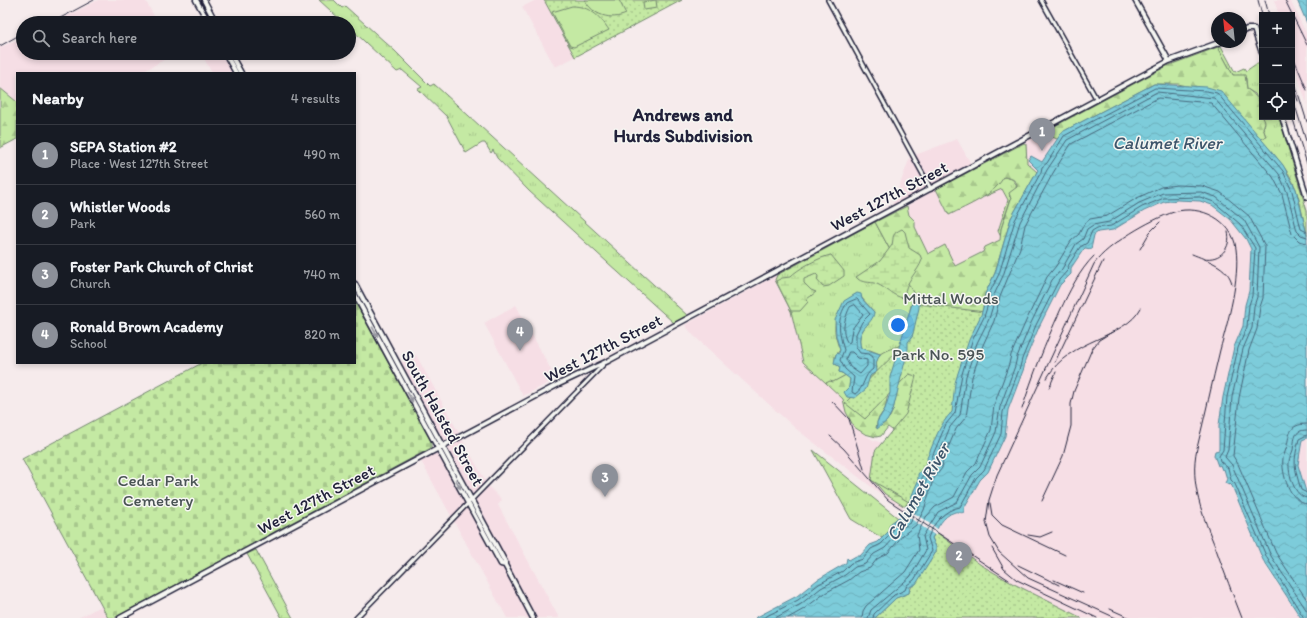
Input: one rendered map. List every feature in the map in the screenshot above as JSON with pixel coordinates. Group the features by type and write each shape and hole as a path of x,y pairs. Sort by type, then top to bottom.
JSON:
{"main road":[{"path":"196,0 205,16"},
{"path":"204,0 212,16"},
{"path":"1135,0 1169,61"},
{"path":"1247,30 1252,28 1255,30 1260,48"},
{"name":"West 127th Street","path":"120,618 563,382 605,363 1169,61 1211,46"},
{"path":"229,60 235,72"},
{"path":"234,60 240,72"},
{"path":"1283,120 1307,197"},
{"name":"South Halsted Street","path":"356,286 441,447 468,503 501,564 505,565"},
{"name":"South Halsted Street","path":"356,297 472,499 506,562 505,565 533,618"}],"street":[{"path":"828,0 931,189"},
{"path":"1041,0 1097,100"},
{"path":"356,618 584,382 605,363"}],"shaded area":[{"path":"98,0 145,0 154,16 67,16"},
{"path":"536,0 544,0 575,57 555,67 522,7"},
{"path":"1274,0 1290,0 1307,35 1307,105 1295,67 1295,12 1278,12"},
{"path":"16,41 16,60 164,60 142,72 16,72 16,101 0,88 0,47"},
{"path":"205,60 226,60 232,72 211,72"},
{"path":"1055,126 1052,131 1047,133 1053,138 1057,139 1037,172 1027,163 1026,144 1024,143"},
{"path":"957,139 971,164 892,206 910,157"},
{"path":"1002,188 1008,200 998,231 1001,237 997,243 988,245 983,252 955,266 928,254 915,227 914,219 909,215 907,206 936,189 949,215"},
{"path":"1177,200 1200,201 1212,205 1237,226 1251,249 1248,296 1245,305 1243,326 1234,347 1221,413 1218,466 1220,465 1224,469 1268,570 1301,618 1082,618 1010,582 981,565 936,532 944,519 954,513 964,512 964,508 980,480 988,472 1005,436 1008,410 1024,368 1025,360 1039,327 1060,285 1071,274 1071,268 1083,250 1089,248 1094,235 1098,232 1109,231 1144,211 1164,202"},
{"path":"777,275 775,280 791,311 803,362 843,399 846,412 854,427 873,440 885,444 872,479 885,494 905,507 904,512 795,428 694,336 685,325"},
{"path":"516,305 556,379 523,396 484,323"},
{"path":"416,355 459,433 443,442 400,363"},
{"path":"1307,438 1307,495 1299,470 1298,460 1301,452 1302,440"},
{"path":"462,439 489,487 502,500 498,505 559,618 507,618 421,461"},
{"path":"101,606 108,618 78,618"}],"green space":[{"path":"319,0 334,0 342,8 345,6 395,51 430,86 434,84 688,316 674,323 529,191 497,158 493,150 491,153 485,143 482,143 466,153 447,117 418,89 422,87 402,70 397,72 356,34 356,16 336,16"},
{"path":"544,0 682,0 575,57"},
{"path":"585,0 619,0 626,14 614,17 602,15 592,10"},
{"path":"656,0 657,8 644,10 643,2"},
{"path":"572,6 578,6 594,13 602,20 609,30 574,47 570,46 552,12"},
{"path":"1219,48 1222,48 1235,72 1244,68 1246,71 1256,64 1259,64 1259,101 1255,94 1247,89 1246,78 1233,75"},
{"path":"1219,48 1233,75 1245,75 1247,89 1256,97 1259,102 1259,120 1264,120 1263,128 1266,137 1260,139 1223,94 1178,84 1154,84 1066,130 1057,139 1048,135 1047,133 1052,131 1055,126 1167,66"},
{"path":"0,88 16,101 16,140 0,148"},
{"path":"1264,120 1280,120 1307,211 1307,235 1299,200 1293,182 1281,162 1260,139 1266,137 1263,128 1265,124"},
{"name":"Mittal Woods","path":"1024,143 1026,144 1027,163 1037,172 1011,218 995,273 985,294 985,301 981,315 909,502 905,507 885,494 872,479 892,430 888,427 881,436 876,437 865,434 854,427 846,412 843,399 826,383 830,381 833,382 846,375 850,379 849,387 844,392 867,385 870,376 877,368 876,362 880,355 883,352 901,345 894,363 885,409 878,419 876,428 890,417 912,337 916,318 917,300 875,222 907,206 909,215 915,221 915,227 928,254 945,245 955,266 983,252 985,247 1000,240 1001,229 1011,199 1009,193 1017,187 1016,182 1013,179 1004,177 994,190 987,195 949,215 936,189"},
{"path":"1004,177 1012,179 1017,185 1015,190 1009,196 1011,198 1001,229 1001,237 998,231 1008,200 1002,189 984,197"},
{"path":"875,222 914,294 901,345 880,354 870,350 862,350 860,344 861,334 874,312 861,297 852,297 838,315 835,327 835,334 840,350 835,356 835,364 840,367 839,372 846,375 833,383 826,383 803,362 791,311 775,280 777,275"},
{"path":"902,229 905,232 909,248 920,255 922,260 907,286 903,298 896,296 877,284 860,281 856,277 880,261 892,245 895,234"},
{"path":"831,255 844,271 844,276 829,286 823,287 817,280 818,276 816,274 804,279 804,283 811,290 816,292 807,299 808,302 800,311 791,311 776,281 782,278 790,277 798,270 809,264"},
{"name":"Cedar Park Cemetery","path":"356,304 431,441 431,448 114,618 108,618 22,459 200,364 356,364"},
{"name":"Park No. 595","path":"919,304 985,312 951,417 909,502 871,480 875,451 906,414 916,376 909,374 865,419 845,403 912,337"},
{"path":"813,450 898,518 890,524 888,532 882,538 851,519"},
{"path":"936,532 981,565 1010,582 1082,618 875,618 896,598 909,593 936,552 936,547 932,538"},
{"path":"256,550 293,618 282,618 247,554"}],"water":[{"path":"1297,0 1307,0 1307,23"},
{"name":"Calumet River","path":"1154,84 1207,87 1221,91 1283,165 1296,189 1307,235 1307,438 1302,440 1298,465 1307,495 1307,618 1301,618 1263,560 1232,486 1225,483 1227,479 1224,469 1222,470 1220,465 1218,466 1214,455 1215,451 1219,450 1219,425 1223,397 1234,347 1243,326 1245,305 1249,291 1251,249 1246,239 1230,219 1212,205 1200,201 1177,200 1164,202 1144,211 1113,230 1098,232 1094,235 1091,249 1085,248 1083,250 1071,268 1071,274 1060,285 1039,327 1025,360 1024,368 1008,410 1005,436 988,472 980,480 964,508 964,512 955,512 947,516 941,523 932,538 936,547 936,552 916,584 910,587 909,593 896,598 875,618 755,618 797,596 817,580 846,563 847,558 849,560 856,556 860,556 870,545 878,542 888,532 890,524 899,517 903,517 902,514 906,506 910,505 909,502 918,481 918,474 928,462 927,458 937,434 947,417 952,412 955,383 958,373 969,340 981,315 985,301 985,294 995,273 1011,218 1038,170 1028,160 1031,156 1042,162 1062,132"},
{"path":"857,293 861,294 862,299 874,312 871,321 860,335 861,348 880,354 876,363 877,371 870,376 866,389 855,398 847,397 844,392 849,387 850,379 839,372 840,367 834,363 836,354 839,353 840,350 836,336 835,320 844,301"},
{"path":"914,297 919,304 919,308 912,337 908,342 908,349 893,410 887,421 877,429 877,422 885,409 890,393 890,377"}],"pier":[{"path":"904,506 939,530 936,536 901,512"}],"railway":[{"path":"64,16 94,0"},
{"path":"1258,0 1261,12"},
{"path":"1265,0 1268,12"},
{"path":"1285,0 1307,45"},
{"path":"0,46 16,37"},
{"path":"1295,61 1307,90"},
{"path":"1293,84 1298,101"},
{"path":"1295,84 1307,122"},
{"path":"1295,106 1307,144"},
{"path":"1293,120 1307,164"},
{"path":"1116,618 1028,578 999,552 990,537 986,522 989,500 997,475 1094,264 1109,249 1130,234 1164,215 1184,210 1194,210 1204,213 1222,222 1234,239 1236,249 1237,261 1235,286 1197,448 1195,474 1196,487 1202,512 1242,618"},
{"path":"1140,249 1150,232 1160,222"},
{"path":"1204,258 1215,257 1224,252 1228,243 1228,232"},
{"path":"1192,254 1210,261 1222,268 1230,278 1232,284"},
{"path":"1022,409 1030,384 1060,311 1079,275 1094,256"},
{"path":"1055,362 1103,261"},
{"path":"1047,378 1057,365 1069,354 1082,346 1122,327 1133,319 1141,308"},
{"path":"1042,501 1063,456 1071,426 1071,404 1074,391 1092,349 1099,340 1112,332"},
{"path":"1049,388 1056,372"},
{"path":"832,401 849,419 864,469"},
{"path":"830,436 844,449 888,500 1009,580"},
{"path":"990,503 992,515 1002,525 1065,555"},
{"path":"1028,535 1040,537 1052,532"},
{"path":"992,548 1004,569 1017,580 1097,618"},
{"path":"1018,565 1059,585"},
{"path":"1054,580 1083,593"},
{"path":"1110,609 1130,618"}],"place":[{"name":"SEPA Station #2","path":"1042,151"},
{"name":"Ronald Brown Academy","path":"520,351"},
{"name":"Foster Park Church of Christ","path":"605,497"},
{"name":"Whistler Woods","path":"959,575"}],"district":[{"name":"Andrews and Hurds Subdivision","path":"683,125"}]}
